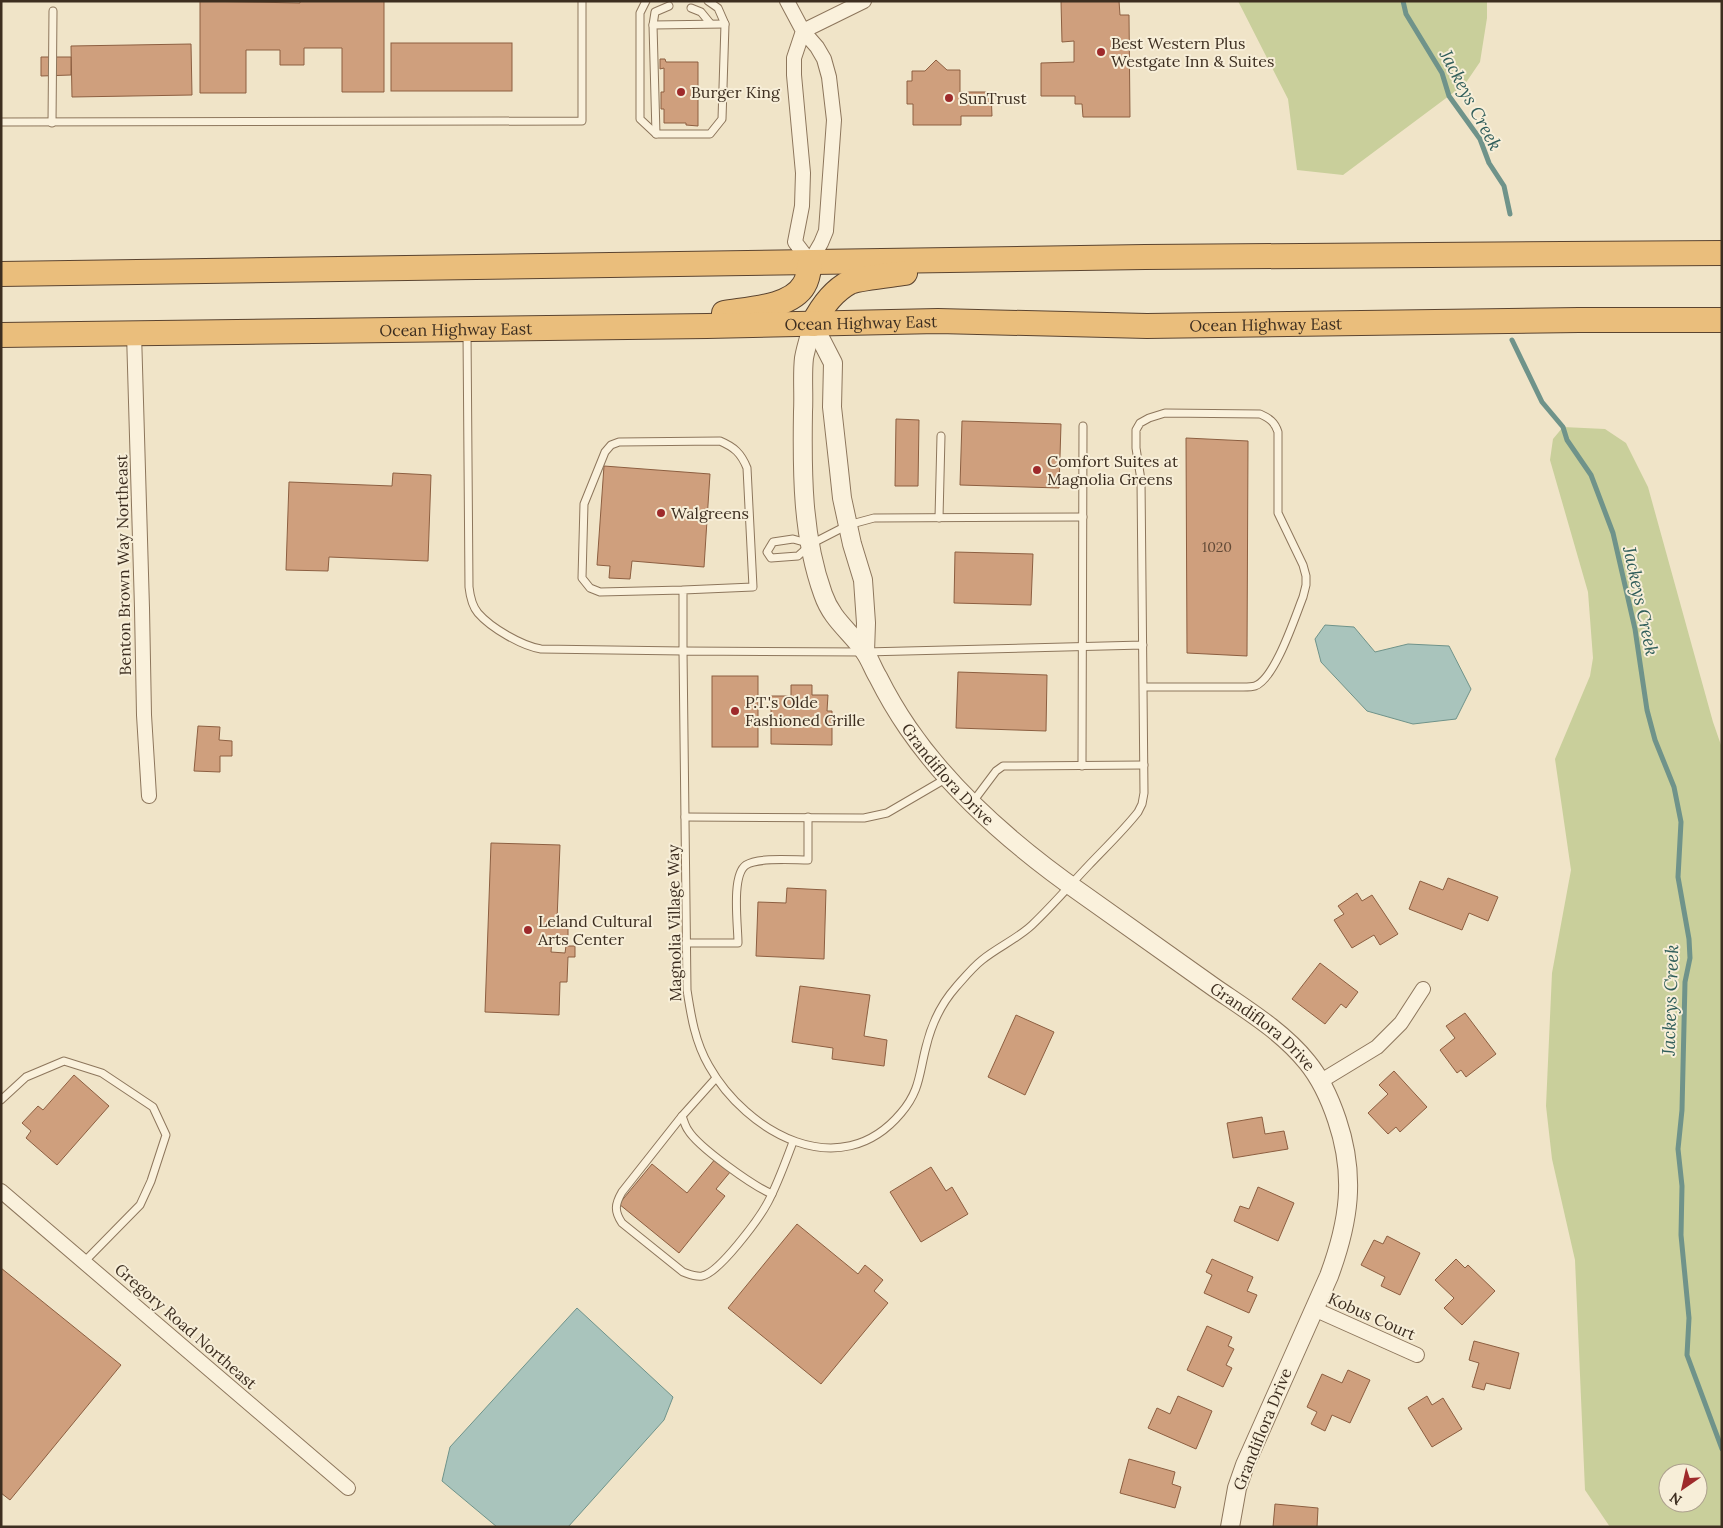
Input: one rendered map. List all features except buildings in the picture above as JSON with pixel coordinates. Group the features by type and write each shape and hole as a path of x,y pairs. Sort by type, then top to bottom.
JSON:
{"highway":[{"path":"1,274 810,262 1722,253"},
{"path":"813,324 821,308 850,282 986,260"},
{"path":"625,326 777,304 795,295 802,289 806,281 810,262"},
{"path":"1,287 107,273"},
{"name":"Ocean Highway East","path":"1,335 938,321 1157,326 1578,320 1722,320"}],"street":[{"path":"787,1 803,31 817,47 824,59 829,77 834,120 826,231 810,262 794,242 801,213 802,173 794,58 803,31 864,1"},
{"name":"Grandiflora Drive","path":"813,324 834,363 832,407 842,498 863,580 866,623 865,652"},
{"name":"Grandiflora Drive","path":"813,324 804,360 802,470 811,544 823,596 831,611 842,627 865,652 888,696 908,727 947,778 1025,851 1289,1043 1308,1062 1321,1082 1343,1136 1348,1165 1349,1190 1346,1221 1338,1250 1245,1465 1237,1488 1230,1527"},
{"name":"Benton Brown Way Northeast","path":"134,333 144,715 149,796"},
{"path":"1321,1082 1377,1047 1401,1023 1424,989"},
{"name":"Gregory Road Northeast","path":"1,1191 348,1488"},
{"name":"Kobus Court","path":"1314,1309 1417,1355"}],"lane":[{"path":"1,122 582,121 582,1"},
{"path":"646,1 640,13 640,119 656,134 710,134 722,119 726,24 718,8 708,1"},
{"path":"656,134 653,25 655,12 669,6"},
{"path":"691,8 701,12 710,23"},
{"path":"52,123 53,11"},
{"path":"653,25 726,24"},
{"path":"467,328 469,588 471,601 477,612 516,641 541,650 865,652 1143,644"},
{"name":"Magnolia Village Way","path":"683,590 686,943 688,990 692,1022 701,1051 726,1092 763,1126 793,1142 820,1147 845,1147 861,1142 889,1125 900,1114 914,1093 921,1074 925,1048 931,1031 937,1017 955,988 982,960 1020,935 1031,925 1138,812 1144,793 1144,765 1143,687 1143,644 1141,480 1136,448 1136,430 1140,424 1149,418 1165,413 1260,414 1276,425 1278,432 1278,513 1303,565 1306,576 1303,597 1275,665 1256,686 1143,687"},
{"path":"1082,766 1083,426"},
{"path":"939,518 941,436"},
{"path":"720,441 733,447 743,457 747,468 753,587 683,590 600,592 590,588 582,578 584,504 605,452 611,445 619,442 720,441"},
{"path":"767,552 771,558 798,556 811,544 848,525 874,518 1082,517"},
{"path":"767,552 773,542 793,539 811,544"},
{"path":"752,552 767,552"},
{"path":"972,803 996,771 1003,766 1144,765"},
{"path":"685,817 877,817 947,778"},
{"path":"686,943 738,943 737,884 742,869 747,864 759,861 808,860 808,817"},
{"path":"1,1100 26,1078 64,1061 102,1073 153,1108 166,1135 151,1181 140,1205 84,1262"},
{"path":"716,1078 682,1116 622,1192 616,1203 617,1215 622,1223 683,1272 693,1276 702,1276 723,1262 761,1213 780,1178 793,1142"},
{"path":"682,1116 688,1130 697,1142 755,1185 772,1194"}],"green space":[{"path":"1238,1 1487,1 1487,18 1480,62 1465,84 1343,175 1297,170 1288,99"},
{"path":"1563,427 1605,429 1626,443 1648,487 1713,722 1722,748 1722,1527 1610,1527 1585,1490 1575,1260 1552,1159 1546,1106 1552,973 1571,870 1555,759 1590,676 1593,658 1588,592 1550,460 1553,439"}],"water":[{"path":"1325,625 1354,627 1375,652 1408,644 1449,646 1471,689 1456,719 1413,724 1367,711 1321,662 1315,639"},
{"path":"577,1308 673,1397 664,1420 568,1527 497,1527 442,1481 450,1447"}],"waterway":[{"name":"Jackeys Creek","path":"1403,1 1406,14 1442,73 1449,96 1480,139 1489,163 1504,186 1510,214"},
{"name":"Jackeys Creek","path":"1512,340 1542,402 1563,427 1567,440 1591,475 1613,533 1635,629 1647,710 1655,740 1674,787 1681,822 1678,877 1689,939 1690,958 1685,982 1682,1110 1678,1149 1682,1186 1681,1235 1689,1318 1687,1355 1722,1449"}],"place":[{"name":"Best Western Plus Westgate Inn & Suites","path":"1101,52"},
{"name":"Burger King","path":"681,92"},
{"name":"SunTrust","path":"949,98"},
{"name":"Comfort Suites at Magnolia Greens","path":"1037,470"},
{"name":"Walgreens","path":"661,513"},
{"name":"P.T.'s Olde Fashioned Grille","path":"735,711"},
{"name":"Leland Cultural Arts Center","path":"528,930"}]}
